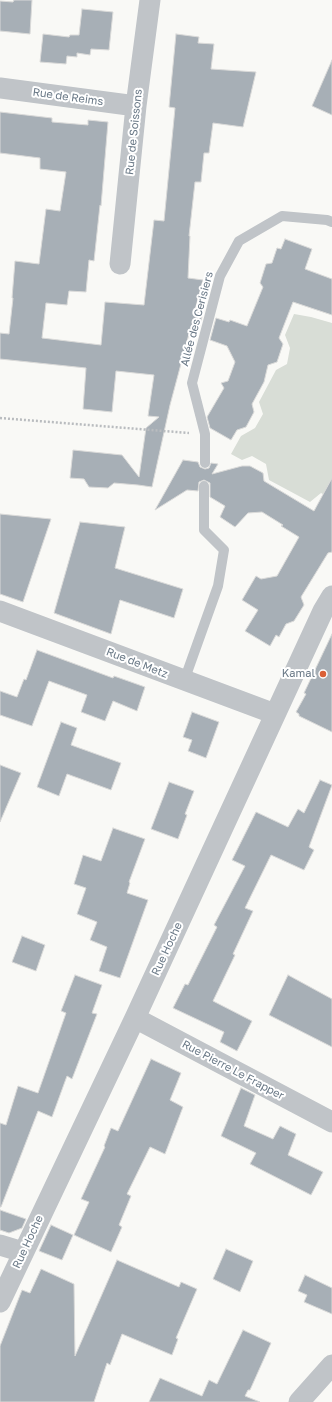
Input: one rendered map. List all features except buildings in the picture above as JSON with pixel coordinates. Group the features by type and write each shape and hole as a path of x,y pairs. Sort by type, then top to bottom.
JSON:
{"street":[{"name":"Rue de Soissons","path":"120,264 136,106 150,0"},
{"name":"Rue de Reims","path":"0,88 136,106"},
{"name":"Rue Hoche","path":"0,1302 135,1018 275,714 329,607"},
{"name":"Rue de Metz","path":"0,611 275,714"},
{"name":"Rue Pierre Le Frapper","path":"135,1018 332,1122"},
{"path":"0,1245 23,1252"},
{"path":"299,1402 332,1365"}],"lane":[{"name":"Allée des Cerisiers","path":"204,462 205,434 192,383 220,276 239,241 282,216 327,220 332,222"},
{"path":"184,681 218,586 224,550 204,530 204,486"}],"path":[{"path":"0,418 205,434"}],"shaded area":[{"path":"294,314 332,323 332,499 321,493 310,502 269,480 266,464 252,456 242,460 231,454 241,436 255,428 263,414 259,402 276,370 287,364 290,348 285,335"}],"place":[{"name":"Kamal","path":"323,674"}]}
